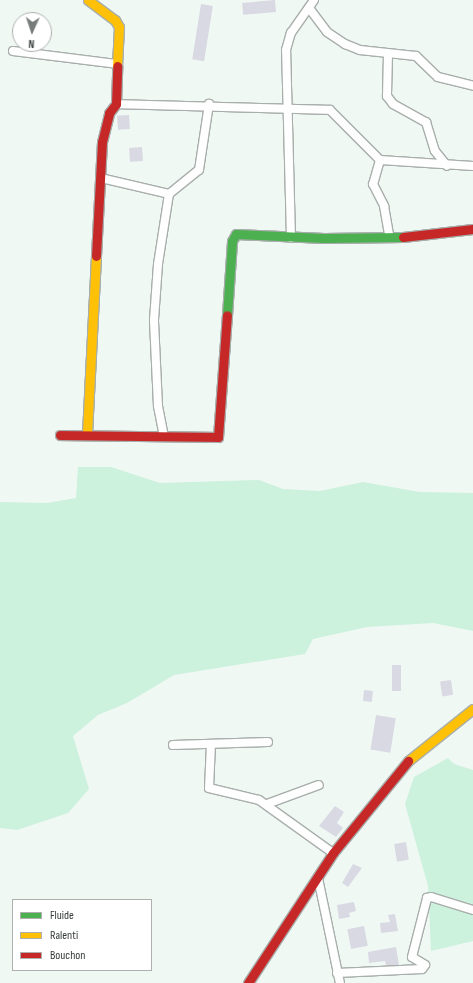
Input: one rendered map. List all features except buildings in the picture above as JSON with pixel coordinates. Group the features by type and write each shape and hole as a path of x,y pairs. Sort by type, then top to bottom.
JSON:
{"street":[{"path":"87,434 100,178 104,128 116,104 118,64 118,23 88,0"},
{"path":"292,238 286,50 291,33 314,0"},
{"path":"309,8 327,32 345,44 388,54 416,56 438,78 473,86"},
{"path":"21,52 118,64"},
{"path":"388,54 388,96 393,104 426,122 436,151 446,166"},
{"path":"116,104 209,104 330,110 380,160 446,166 473,166"},
{"path":"164,437 158,406 154,320 158,264 169,194 199,170 209,104"},
{"path":"380,160 373,184 384,206 389,235"},
{"path":"100,178 169,194"},
{"path":"60,436 87,434 214,438 219,433 233,237 236,234 292,238 436,235 473,230"},
{"path":"248,983 333,853 392,777 418,751 473,709"},
{"path":"173,745 268,742"},
{"path":"211,744 209,788 267,804 333,853"},
{"path":"267,804 319,785"},
{"path":"318,878 340,983"},
{"path":"337,973 422,968 425,965 412,957 427,898 431,897 473,910"}],"green space":[{"path":"78,467 111,467 160,483 259,480 283,489 320,491 363,482 420,492 473,493 473,631 433,623 367,627 313,639 305,654 174,675 127,703 98,715 73,736 89,789 68,813 17,830 0,828 0,502 47,503 76,498"},
{"path":"448,758 454,764 473,770 473,941 431,951 428,886 405,804 414,777"}],"traffic: fast":[{"path":"227,315 232,241 236,234 324,238 403,237"}],"traffic: slow":[{"path":"88,0 115,20 119,27 117,66"},
{"path":"87,434 96,256"},
{"path":"408,761 473,709"}],"traffic: jam":[{"path":"96,256 102,142 109,113 116,104 117,66"},
{"path":"403,237 473,229"},
{"path":"60,435 218,437 227,315"},
{"path":"248,983 333,853 408,761"}]}
